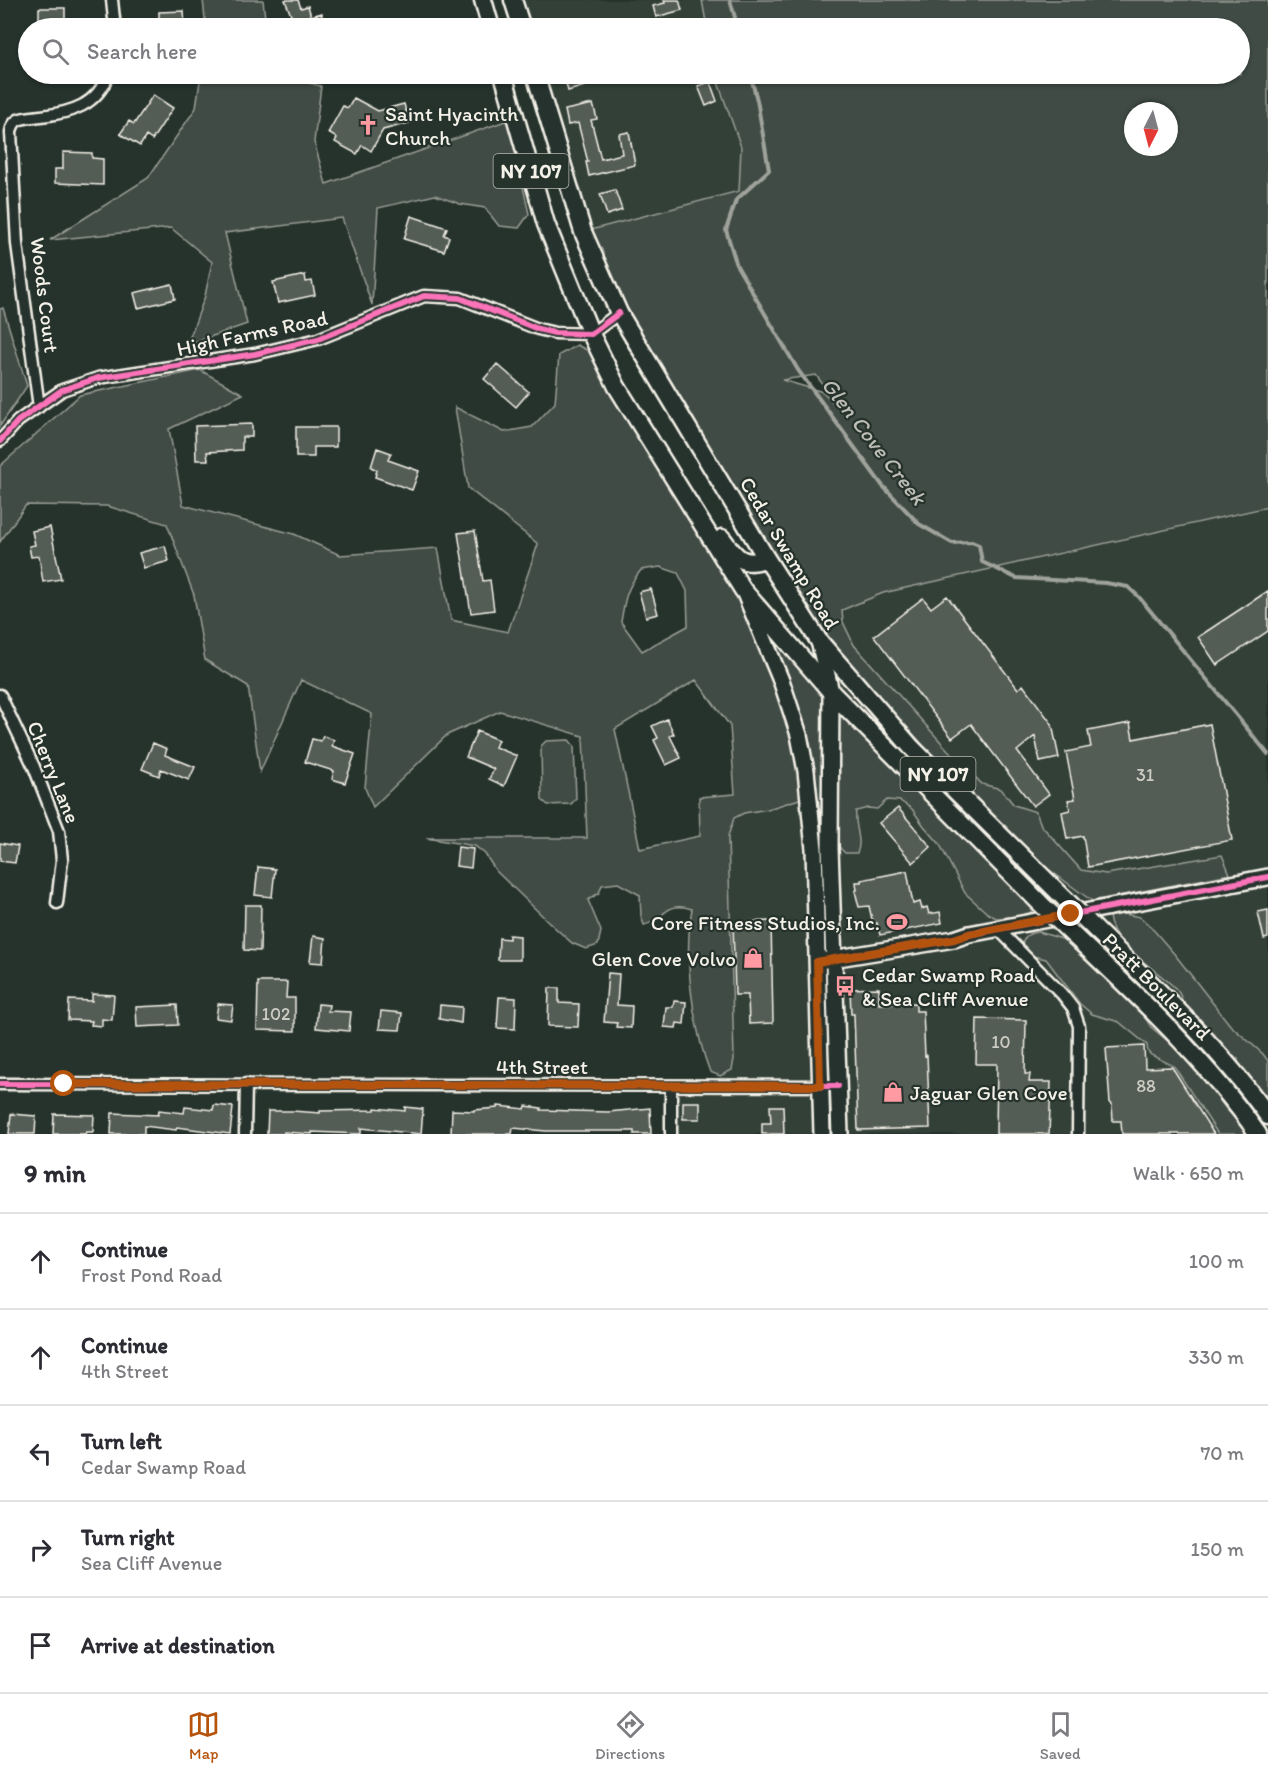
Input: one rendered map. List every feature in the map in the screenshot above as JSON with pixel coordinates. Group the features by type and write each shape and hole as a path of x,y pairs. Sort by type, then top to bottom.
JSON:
{"main road":[{"path":"483,0 488,18"},
{"path":"513,0 519,18"},
{"name":"NY 107","path":"506,84 546,224 591,334 617,387 743,590"},
{"name":"Cedar Swamp Road","path":"538,84 583,232 619,313 766,558 819,641 831,692 830,848 840,1134"},
{"path":"658,454 692,491 734,555 751,563 766,558"},
{"path":"743,590 783,683 799,735 806,771 812,813 822,1134"},
{"name":"Pratt Boulevard","path":"743,590 831,692 1040,903 1155,1013 1205,1067 1258,1134"},
{"name":"Pratt Boulevard","path":"819,641 912,748 1183,1016 1219,1055 1268,1116"},
{"path":"814,872 821,877 823,882 825,939 833,951"},
{"path":"817,962 833,951 954,939 997,928 1268,877"}],"street":[{"path":"112,0 114,18"},
{"name":"Woods Court","path":"39,407 17,244 11,132 13,125 21,119 63,114 78,109 96,95 104,84"},
{"name":"High Farms Road","path":"0,441 18,421 62,390 98,378 255,354 318,339 424,296 441,295 460,298 538,329 555,333 591,334"},
{"path":"591,334 619,313"},
{"name":"Cherry Lane","path":"0,695 34,767 59,831 63,860 57,903"},
{"path":"997,928 1073,1008 1079,1026 1080,1056 1077,1134"},
{"name":"4th Street","path":"0,1084 838,1086"},
{"path":"246,1084 246,1134"},
{"path":"671,1086 671,1134"}],"shaded area":[{"path":"203,0 263,0 265,18 205,18"},
{"path":"511,0 702,0 705,18 516,18"},
{"path":"702,0 1268,0 1268,507 883,593 842,610 843,622 854,645 948,750 982,784 1001,789 1014,805 1036,812 1041,825 1081,870 1106,874 1222,855 1230,874 1092,901 1047,868 924,746 848,662 787,581 610,292 583,232 739,191 741,147 719,84 1250,84 1250,18 705,18","holes":["816,375 841,410 823,392 782,380"]},
{"path":"200,84 313,84 321,86 314,142 326,184 514,118 518,164 529,214 519,228 499,226 485,208 460,204 435,195 378,208 372,305 342,218 225,233 247,324 187,345 205,296 212,262 171,228 50,240 148,178 196,108"},
{"path":"535,84 719,84 741,147 739,191 583,232"},
{"path":"3,308 27,386 0,426 0,309"},
{"path":"577,345 594,354 742,590 1033,903 1032,911 1025,916 996,918 987,913 965,893 939,843 912,809 900,801 887,800 877,809 868,808 856,811 859,843 857,853 845,853 840,848 836,829 822,861 809,796 768,809 744,813 734,818 728,836 734,1059 732,1070 720,1076 710,1072 694,1013 689,970 689,928 692,909 675,907 644,925 640,895 618,883 602,885 599,893 588,900 601,931 598,945 586,949 572,943 552,925 496,871 485,854 475,846 426,838 587,838 583,736 500,711 447,735 373,807 365,788 372,714 301,680 260,772 248,686 205,660 194,595 167,524 107,506 26,505 0,542 0,466 80,395 200,370 243,394 169,429 183,505 294,534 340,555 438,548 451,620 508,632 538,544 468,488 455,407 504,432 532,427 555,403 559,355","holes":["660,567 678,573 687,591 688,626 642,651 621,622 624,606 629,588 641,570","696,680 730,726 735,794 699,797 700,836 640,849 615,729"]},
{"path":"1268,507 1268,1134 671,1134 671,1086 720,1086 720,1076 732,1070 734,1059 728,836 734,818 744,813 768,809 809,795 822,860 837,828 832,604"},
{"path":"569,740 574,746 576,799 571,804 548,805 542,800 541,746 546,741"},
{"path":"1115,912 1140,917 1151,927 1230,1025 1263,1054 1268,1061 1268,1097 1241,1071 1238,1059 1218,1044 1191,1017 1177,990 1126,947 1112,927 1109,916"},
{"path":"1039,932 1062,939 1089,956 1130,995 1151,1027 1188,1058 1247,1134 1218,1134 1174,1066 1151,1055 1147,1045 1119,1022 1092,1014 1080,1004 1046,959 1028,955 1022,944 1023,941 1028,935"}],"building":[{"path":"285,0 298,0 301,8 308,6 311,16 322,13 322,18 292,18"},
{"path":"664,0 679,0 682,10 656,17 653,6 665,3"},
{"path":"39,8 65,8 65,18 39,18"},
{"path":"184,11 184,18 159,18 159,12"},
{"path":"566,84 588,85 568,91"},
{"path":"711,84 717,101 706,106 698,86"},
{"path":"153,95 173,108 152,140 146,136 140,146 120,134 129,121 134,124"},
{"name":"Saint Hyacinth Church","path":"354,98 378,111 404,104 409,123 383,130 371,151 362,145 357,154 335,142 337,138 328,133 343,106 348,108"},
{"path":"593,104 597,119 591,120 601,159 622,154 619,134 629,132 635,165 589,176 586,162 588,162 578,123 568,125 565,110"},
{"path":"63,152 92,153 92,158 103,159 103,185 55,183 55,169 63,169"},
{"path":"615,190 622,210 607,215 600,194"},
{"path":"411,216 447,228 444,235 449,237 444,251 404,239"},
{"path":"305,275 306,282 312,281 315,295 278,303 273,282"},
{"path":"172,284 175,299 138,308 134,293"},
{"path":"497,364 529,392 516,407 484,379"},
{"path":"252,424 252,437 242,437 242,450 207,452 208,460 196,460 195,426"},
{"path":"296,427 336,427 336,447 314,447 314,457 296,457"},
{"path":"377,448 391,453 388,460 419,471 412,490 375,477 377,470 371,467"},
{"path":"50,527 61,579 43,582 39,556 31,557 29,546 35,545 32,531"},
{"path":"475,531 483,581 490,580 494,610 471,613 458,533"},
{"path":"165,546 169,561 144,568 139,553"},
{"path":"651,589 658,614 646,617 639,592"},
{"path":"1268,591 1268,631 1217,665 1198,637"},
{"path":"947,596 1018,689 1023,685 1052,724 1059,758 1040,762 1035,736 1017,751 1049,794 1033,806 971,724 952,738 874,636 923,598 931,608"},
{"path":"667,719 674,734 670,736 681,758 666,765 654,740 658,738 652,726"},
{"path":"1130,723 1133,739 1210,724 1232,840 1088,867 1083,836 1067,839 1062,812 1070,810 1068,800 1075,799 1066,752 1091,747 1088,731"},
{"path":"477,731 498,740 495,747 517,756 504,786 489,779 494,769 466,757"},
{"path":"323,736 334,740 332,746 355,754 345,783 332,779 334,771 305,762 312,739 321,741"},
{"path":"153,743 167,749 165,755 195,767 189,780 161,769 159,776 142,769"},
{"path":"898,808 931,847 913,863 879,823"},
{"path":"0,843 18,846 15,863 0,861"},
{"path":"458,847 473,849 471,868 456,866"},
{"path":"258,867 275,869 272,897 255,895"},
{"path":"907,871 913,904 920,902 922,909 927,907 929,914 940,912 942,923 880,935 877,923 873,924 869,906 859,907 855,891 857,890 856,882"},
{"path":"245,905 261,905 260,951 244,950"},
{"path":"1268,910 1268,938 1264,939 1258,912"},
{"name":"Glen Cove Volvo","path":"771,921 773,1023 749,1024 748,995 735,995 733,922"},
{"path":"509,935 520,936 520,960 498,960 499,938 509,939"},
{"path":"313,936 325,938 323,963 310,962"},
{"path":"608,973 619,974 617,1005 632,1006 631,1028 616,1027 617,1023 604,1022"},
{"path":"258,982 287,982 286,998 295,998 295,1031 257,1030"},
{"path":"549,988 559,988 559,1003 579,1004 578,1027 548,1026"},
{"name":"Jaguar Glen Cove","path":"879,988 879,1004 916,1003 916,1011 923,1011 930,1128 858,1130 854,1014 851,1014 850,989"},
{"path":"92,994 114,995 112,1020 102,1019 102,1026 91,1025 92,1021 68,1020 69,1000 92,1001"},
{"path":"499,997 516,998 515,1029 497,1028"},
{"path":"674,1001 686,1002 684,1024 677,1023 676,1028 664,1027 666,1007 673,1007"},
{"path":"218,1004 233,1005 231,1020 216,1018"},
{"path":"318,1004 329,1005 328,1011 351,1012 349,1031 316,1028"},
{"path":"177,1005 178,1025 137,1027 136,1007"},
{"path":"440,1005 462,1007 461,1023 439,1019"},
{"path":"381,1011 402,1013 400,1030 379,1029"},
{"path":"977,1019 1026,1020 1025,1074 1030,1074 1029,1082 1051,1082 1049,1134 996,1134 997,1064 976,1064"},
{"path":"1144,1046 1145,1068 1172,1067 1214,1134 1122,1134 1121,1121 1113,1121 1106,1048"},
{"path":"683,1102 700,1102 700,1119 683,1119"},
{"path":"214,1105 233,1107 230,1134 177,1127 176,1130 144,1126 144,1134 111,1134 112,1113 158,1115 159,1110 184,1113 185,1107 213,1110"},
{"path":"498,1106 608,1112 650,1108 651,1134 634,1134 634,1131 546,1131 513,1128 512,1134 451,1134 452,1110 474,1111 498,1108"},
{"path":"770,1106 783,1106 784,1134 762,1134 762,1123 771,1123"},
{"path":"405,1107 423,1109 421,1134 361,1128 361,1134 284,1132 284,1134 267,1134 268,1111 320,1113 320,1111 375,1110 375,1108 405,1111"},
{"path":"11,1114 36,1116 35,1134 9,1134"},
{"path":"54,1114 94,1115 93,1132 53,1134"}],"waterway":[{"name":"Glen Cove Creek","path":"730,0 735,18"},
{"name":"Glen Cove Creek","path":"753,84 769,170 736,200 726,230 737,266 798,370 882,485 919,524 952,543 972,542 979,545 982,562 1016,578 1106,583 1128,587 1139,597 1268,754"}],"cycle path":[{"path":"0,441 18,421 62,390 98,378 255,354 318,339 424,296 460,298 538,329 555,333 591,334 619,313"},
{"path":"817,962 954,939 969,934 1268,877"},
{"path":"0,1084 838,1086"}],"place":[{"name":"Saint Hyacinth Church","path":"368,125"},
{"name":"Core Fitness Studios, Inc.","path":"897,922"},
{"name":"Glen Cove Volvo","path":"753,958"},
{"name":"Cedar Swamp Road & Sea Cliff Avenue","path":"845,986"},
{"name":"Jaguar Glen Cove","path":"893,1092"}],"route":[{"path":"64,1084 820,1086 817,962 954,939 1071,914"}]}
